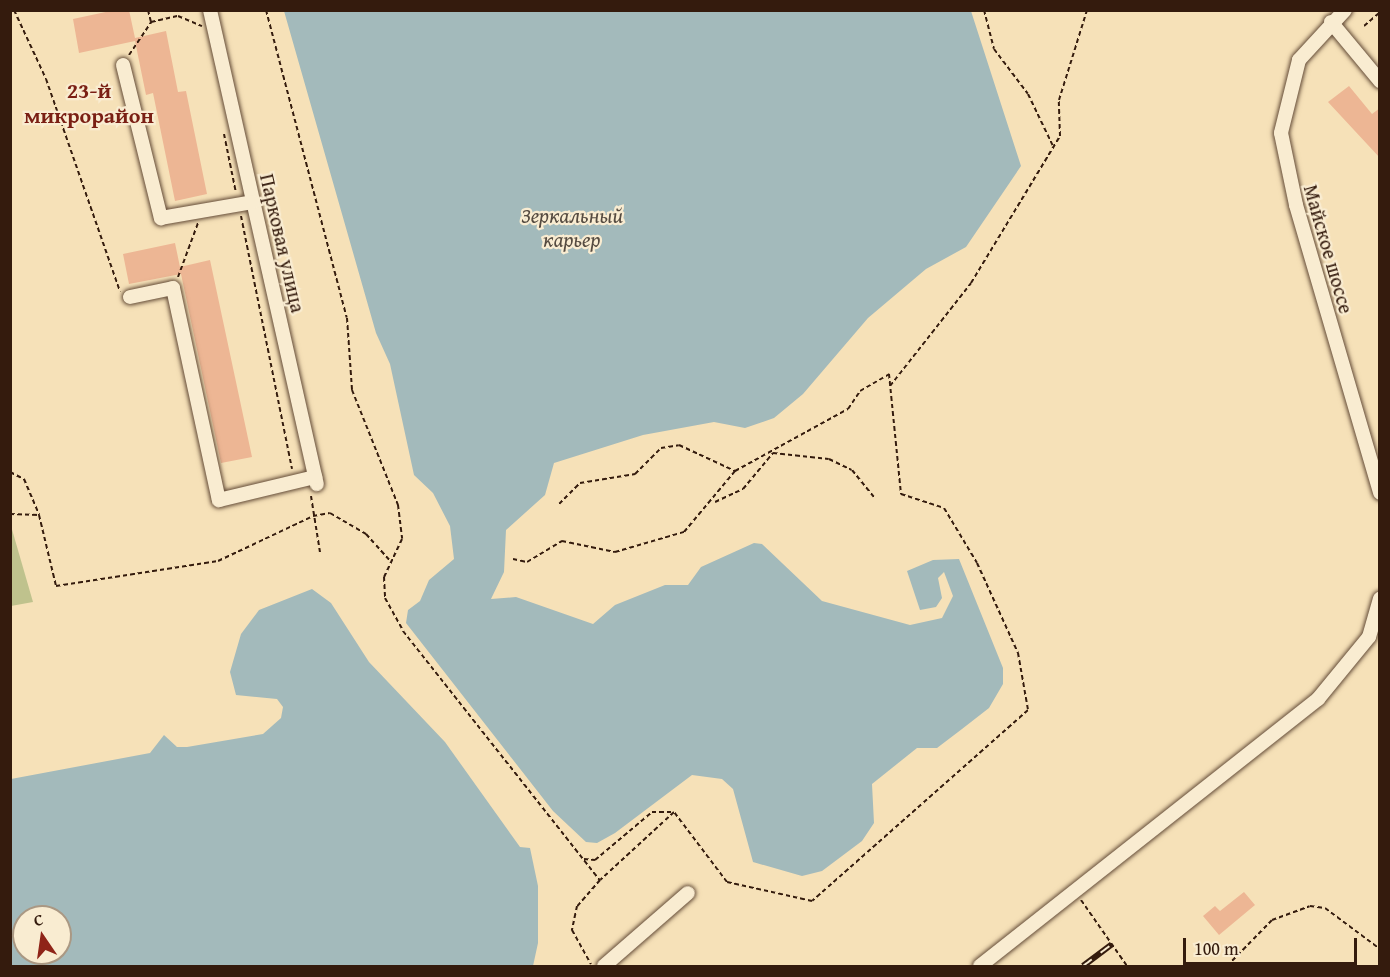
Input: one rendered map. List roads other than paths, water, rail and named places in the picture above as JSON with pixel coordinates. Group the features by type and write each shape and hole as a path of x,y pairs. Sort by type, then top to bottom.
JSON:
{"street":[{"name":"Майское шоссе","path":"1345,10 1331,22 1299,60 1281,133 1296,205 1380,493"},
{"name":"Парковая улица","path":"130,297 173,288 219,500 295,482 316,480 253,202 206,14"},
{"path":"1331,22 1380,81"},
{"path":"123,65 161,218 253,202"},
{"path":"980,966 1318,699 1369,637 1380,599"},
{"path":"604,966 688,893"}],"water":[{"name":"Зеркальный карьер","path":"284,11 971,11 1021,166 966,247 926,269 868,318 803,394 774,418 745,428 714,422 643,435 554,463 545,495 506,530 504,572 491,599 516,597 593,624 615,605 665,585 688,585 701,567 754,543 762,544 822,601 910,625 942,618 953,596 944,572 938,578 942,598 936,607 920,610 907,571 933,560 959,559 1003,668 1003,684 989,708 962,729 937,748 917,748 872,784 874,823 862,841 822,871 802,876 753,862 733,789 722,779 692,775 615,833 597,843 586,842 553,811 406,623 408,610 420,601 429,580 454,559 450,526 433,493 414,475 390,364 376,333"},
{"path":"312,589 331,603 369,662 445,742 520,847 530,848 538,886 538,943 533,966 11,966 11,779 150,753 164,735 177,747 187,747 263,734 281,718 283,707 277,699 236,695 230,672 241,634 259,610"}],"railway":[{"path":"1083,966 1112,944"}],"district":[{"name":"23-й микрорайон","path":"89,102"}]}
